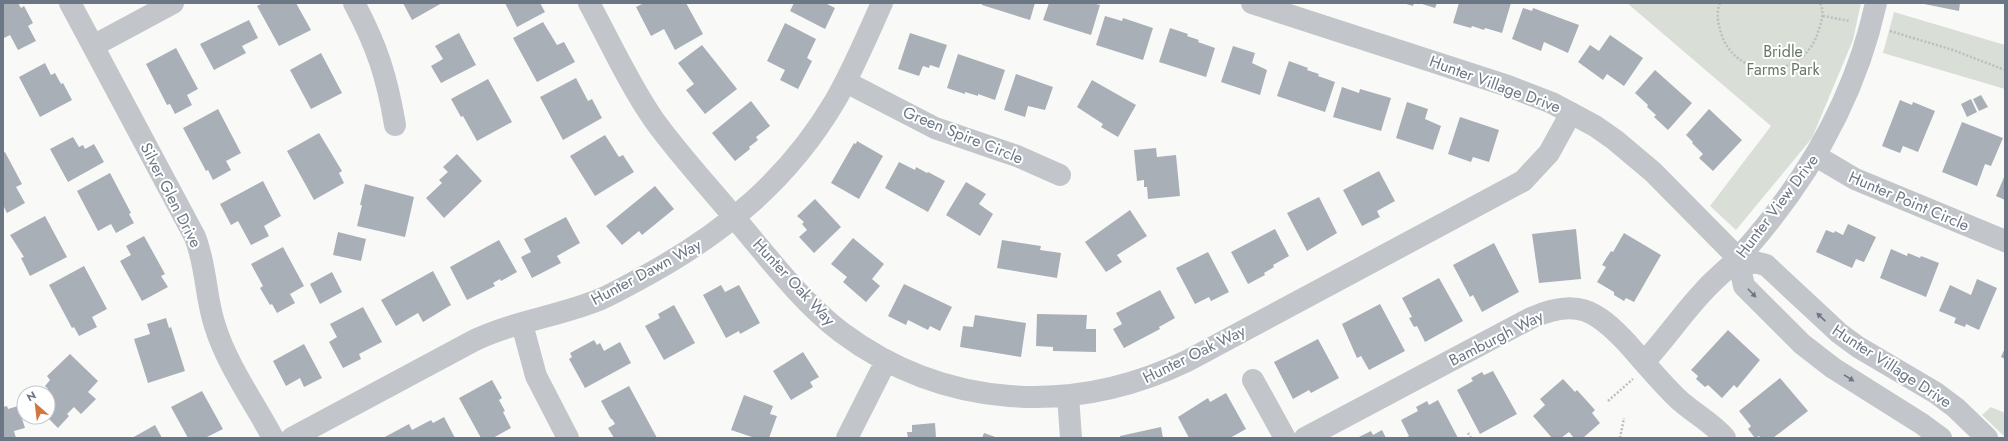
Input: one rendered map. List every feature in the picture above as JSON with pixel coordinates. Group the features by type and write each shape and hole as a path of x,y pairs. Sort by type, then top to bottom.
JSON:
{"street":[{"name":"Silver Glen Drive","path":"70,3 195,237 203,260 211,313 219,337 273,438"},
{"path":"93,46 173,3"},
{"path":"354,3 371,37 383,68 395,125"},
{"name":"Hunter Oak Way","path":"589,3 650,114 734,218 785,277 819,313 840,331 886,361 934,381 962,389 1020,397 1046,398 1068,396 1122,386 1165,372 1512,188 1522,181 1541,163 1571,113"},
{"name":"Hunter Dawn Way","path":"292,438 475,340 581,306 608,295 689,251 734,218 769,187 821,124 846,82 882,3"},
{"name":"Hunter Village Drive","path":"1252,3 1508,86 1571,113 1595,126 1635,156 1738,258 1766,264 1839,333 1858,347 1936,393 1961,412 1987,438"},
{"name":"Hunter View Drive","path":"1646,364 1702,293 1738,258 1762,231 1816,156 1832,127 1860,60 1876,3"},
{"name":"Green Spire Circle","path":"846,82 935,128 1017,156 1060,175"},
{"name":"Hunter Point Circle","path":"1816,156 1854,179 2005,240"},
{"name":"Hunter Village Drive","path":"1738,258 1744,286 1802,344 1833,368 1922,424 1941,438"},
{"name":"Bamburgh Way","path":"1305,438 1531,318 1551,310 1561,308 1583,310 1600,317 1609,324 1676,396 1725,438"},
{"path":"522,324 536,376 568,438"},
{"path":"847,438 886,361"},
{"path":"1253,380 1285,438"},
{"path":"1068,396 1071,438"}],"path":[{"path":"1720,3 1718,23 1723,40 1736,57 1755,68 1780,68 1788,66 1812,48 1823,16 1820,3"},
{"path":"1823,16 1856,22"},
{"path":"1889,30 1953,50 2005,70"},
{"path":"1608,401 1646,364"},
{"path":"1620,438 1624,418"},
{"path":"1468,433 1471,438"}],"green space":[{"name":"Bridle Farms Park","path":"1627,3 1861,3 1853,40 1812,138 1736,230 1710,206 1771,126"},
{"path":"1894,12 2005,45 2005,89 1883,53"},
{"path":"1991,407 2005,413 2005,437 1982,415"}],"building":[{"path":"3,3 18,3 21,8 24,6 33,23 28,26 36,41 18,50 10,35 4,38"},
{"path":"263,3 296,3 311,30 279,46 257,6"},
{"path":"403,3 442,3 412,20"},
{"path":"505,3 540,3 545,12 517,27"},
{"path":"644,3 686,3 703,34 675,50 664,29 651,36 636,7"},
{"path":"794,3 825,3 835,8 825,29 790,11"},
{"path":"982,3 1035,3 1030,20 982,5"},
{"path":"1049,3 1092,3 1100,5 1091,35 1043,20"},
{"path":"1403,3 1414,3 1413,6"},
{"path":"1419,3 1437,3 1435,8"},
{"path":"1459,3 1511,3 1502,33 1485,28 1484,30 1472,26 1471,28 1453,23"},
{"path":"1924,3 1960,3 1959,11"},
{"path":"1523,8 1532,11 1533,8 1579,25 1568,53 1544,42 1541,51 1512,39"},
{"path":"1105,16 1122,21 1123,18 1153,28 1143,60 1096,45"},
{"path":"249,20 258,38 242,46 246,53 214,70 200,44"},
{"path":"543,22 557,45 564,42 575,62 537,82 513,38"},
{"path":"785,23 816,39 807,58 812,61 798,89 780,80 785,70 767,61"},
{"path":"1170,28 1188,34 1187,36 1199,40 1198,42 1215,48 1206,77 1159,62"},
{"path":"459,33 476,65 441,83 431,66 443,59 435,46"},
{"path":"910,33 947,45 939,68 930,65 929,68 923,66 919,76 898,69"},
{"path":"1610,35 1643,58 1624,86 1607,74 1603,80 1578,62 1590,45 1599,51"},
{"path":"702,45 737,89 705,114 686,90 694,84 678,63"},
{"path":"1233,46 1255,53 1252,63 1267,70 1260,95 1221,82"},
{"path":"176,48 198,89 187,95 192,105 175,114 170,104 167,105 146,64"},
{"path":"321,53 342,93 311,109 290,70"},
{"path":"958,54 1005,70 995,100 978,94 978,96 965,92 965,94 947,88"},
{"path":"1289,61 1308,68 1307,70 1319,74 1318,76 1335,82 1325,112 1277,96"},
{"path":"45,63 51,75 55,73 61,84 63,83 72,100 40,117 19,77"},
{"path":"1655,70 1692,103 1668,130 1654,117 1656,115 1635,93"},
{"path":"1016,74 1053,87 1045,110 1028,106 1025,117 1004,110"},
{"path":"576,78 588,101 592,99 602,118 563,140 540,97"},
{"path":"488,79 512,122 477,141 463,116 461,117 451,99"},
{"path":"1092,80 1136,105 1118,137 1101,127 1103,124 1077,107"},
{"path":"1342,87 1359,93 1360,89 1391,98 1381,131 1333,117"},
{"path":"1981,95 1988,107 1979,111 1973,99"},
{"path":"1971,99 1977,112 1967,117 1961,104"},
{"path":"1900,100 1912,105 1913,102 1935,111 1918,152 1903,146 1900,153 1882,146"},
{"path":"751,101 770,126 756,137 758,140 749,147 750,149 735,161 712,133"},
{"path":"1407,102 1428,109 1425,119 1441,126 1433,150 1396,138"},
{"path":"218,109 241,153 226,161 231,170 213,180 208,170 206,171 183,128"},
{"path":"1709,109 1742,140 1713,171 1699,158 1703,154 1686,135"},
{"path":"1460,117 1499,130 1489,162 1473,157 1471,162 1448,154"},
{"path":"1962,122 2003,138 1991,166 1985,164 1977,186 1942,172"},
{"path":"319,133 342,171 339,173 344,183 314,200 287,151"},
{"path":"605,135 619,157 623,155 634,172 595,196 570,156"},
{"path":"73,137 79,147 83,145 85,149 94,144 104,162 68,182 50,149"},
{"path":"857,141 883,156 859,199 831,183 854,143 856,144"},
{"path":"1156,148 1157,157 1176,155 1180,196 1148,199 1147,187 1144,187 1144,180 1137,181 1134,150"},
{"path":"5,152 22,184 16,187 25,203 7,213 3,205 3,153"},
{"path":"457,154 482,181 444,218 426,198 442,183 439,180 448,172 443,167"},
{"path":"899,162 915,170 916,167 945,181 928,212 885,188"},
{"path":"1379,171 1395,201 1377,211 1380,217 1362,226 1343,190"},
{"path":"110,173 131,213 129,214 134,223 116,233 111,224 98,231 77,191"},
{"path":"2005,175 2005,200 1996,196"},
{"path":"263,181 281,216 264,226 269,236 251,245 238,221 231,225 220,204"},
{"path":"966,182 986,194 979,204 993,214 980,236 946,215"},
{"path":"365,184 414,197 405,237 357,226"},
{"path":"655,186 674,209 642,235 639,231 622,245 606,226"},
{"path":"1319,197 1337,233 1307,251 1287,213"},
{"path":"815,199 841,227 814,253 799,237 807,230 802,224 804,222 797,216"},
{"path":"1130,210 1147,236 1117,255 1122,262 1106,272 1085,242"},
{"path":"45,216 67,257 30,276 21,258 24,257 10,235"},
{"path":"566,217 580,243 557,256 561,263 532,278 521,257 531,252 524,239"},
{"path":"1848,224 1876,237 1864,262 1856,259 1852,268 1816,252 1826,230 1834,233 1835,231 1843,235"},
{"path":"1275,229 1289,256 1273,265 1274,267 1264,273 1265,275 1248,284 1231,252"},
{"path":"1576,229 1581,279 1539,283 1532,234"},
{"path":"338,232 366,239 361,261 333,255"},
{"path":"1624,233 1661,255 1634,302 1626,298 1624,301 1614,295 1614,292 1597,282 1606,267 1602,265 1611,251 1613,252"},
{"path":"144,236 165,274 161,276 168,287 142,301 120,261 131,255 126,246"},
{"path":"853,238 884,264 872,279 880,286 866,302 843,282 847,277 831,264"},
{"path":"499,240 517,272 501,281 500,279 493,283 495,286 467,300 450,267"},
{"path":"1002,240 1041,246 1040,250 1061,253 1057,278 997,268"},
{"path":"1494,243 1519,292 1482,312 1473,295 1470,297 1453,265"},
{"path":"283,247 304,286 290,294 295,303 277,313 272,304 270,305 260,288 263,286 251,264"},
{"path":"1891,249 1907,256 1908,253 1939,263 1926,297 1880,278"},
{"path":"1208,252 1229,292 1211,301 1209,297 1195,304 1176,268"},
{"path":"84,266 107,309 92,317 97,327 79,336 74,327 72,328 49,285"},
{"path":"433,271 451,305 423,322 418,313 396,326 381,300"},
{"path":"332,272 342,292 320,304 310,284"},
{"path":"1439,278 1463,321 1425,342 1417,326 1414,327 1409,318 1412,317 1402,298"},
{"path":"1977,279 1997,288 1979,330 1966,324 1965,327 1954,323 1956,318 1939,311 1950,285 1971,295"},
{"path":"904,284 952,307 940,331 930,326 928,330 908,320 906,325 888,316"},
{"path":"721,285 725,292 739,285 760,323 740,334 739,331 726,338 703,295"},
{"path":"1160,290 1175,318 1159,327 1160,329 1124,348 1113,329 1122,324 1116,313"},
{"path":"1380,304 1405,351 1369,370 1361,356 1357,358 1342,324"},
{"path":"674,305 695,343 664,360 645,326 660,318 658,314"},
{"path":"363,307 382,342 359,354 361,359 343,368 329,342 337,337 330,324"},
{"path":"1037,314 1087,315 1086,329 1096,329 1096,352 1053,351 1053,347 1036,346"},
{"path":"975,315 1026,323 1021,357 960,347 963,326 973,327"},
{"path":"166,318 169,328 171,327 185,371 148,383 134,339 150,334 147,324"},
{"path":"1728,330 1760,360 1737,388 1734,385 1722,398 1708,385 1705,387 1696,379 1698,376 1691,370"},
{"path":"1318,339 1339,378 1311,393 1309,390 1293,399 1274,362"},
{"path":"594,340 597,345 600,343 604,351 620,342 631,363 585,388 569,359 572,357 570,353"},
{"path":"304,344 322,378 304,387 300,378 286,386 273,361"},
{"path":"2005,348 2005,359 2001,357"},
{"path":"803,352 819,377 810,382 813,387 791,400 773,371"},
{"path":"70,354 98,381 88,392 96,399 81,414 74,407 67,414 69,416 58,428 55,425 56,385 46,385 50,380 47,376"},
{"path":"1493,371 1517,414 1480,434 1457,390 1473,381 1471,378 1482,372 1484,375"},
{"path":"1780,378 1808,411 1773,438 1761,438 1759,436 1755,438 1748,429 1751,426 1739,411"},
{"path":"1563,379 1575,392 1577,390 1595,410 1592,413 1600,423 1583,438 1574,438 1569,432 1561,438 1552,438 1533,416 1545,405 1540,399"},
{"path":"492,380 502,398 499,400 511,428 493,438 481,438 459,398"},
{"path":"629,386 657,438 614,438 608,428 615,424 601,401"},
{"path":"202,391 223,429 205,438 188,438 171,407"},
{"path":"1226,393 1246,429 1230,438 1189,438 1178,417 1208,398 1210,402"},
{"path":"744,395 773,406 770,414 777,416 769,438 755,438 731,430"},
{"path":"1438,400 1458,438 1405,438 1409,436 1401,420 1418,411 1416,407 1427,401 1429,405"},
{"path":"7,406 8,409 16,407 16,425 24,425 25,428 14,431 16,438 3,438 3,407"},
{"path":"444,417 455,438 383,438 409,424 412,430 431,420 433,423"},
{"path":"935,423 936,438 908,438 907,432 912,432 912,425"},
{"path":"155,425 162,438 132,438"},
{"path":"1161,427 1163,438 1120,438 1120,436"},
{"path":"1382,430 1386,438 1359,437 1371,431 1373,435"},
{"path":"984,433 998,438 982,438"}]}
